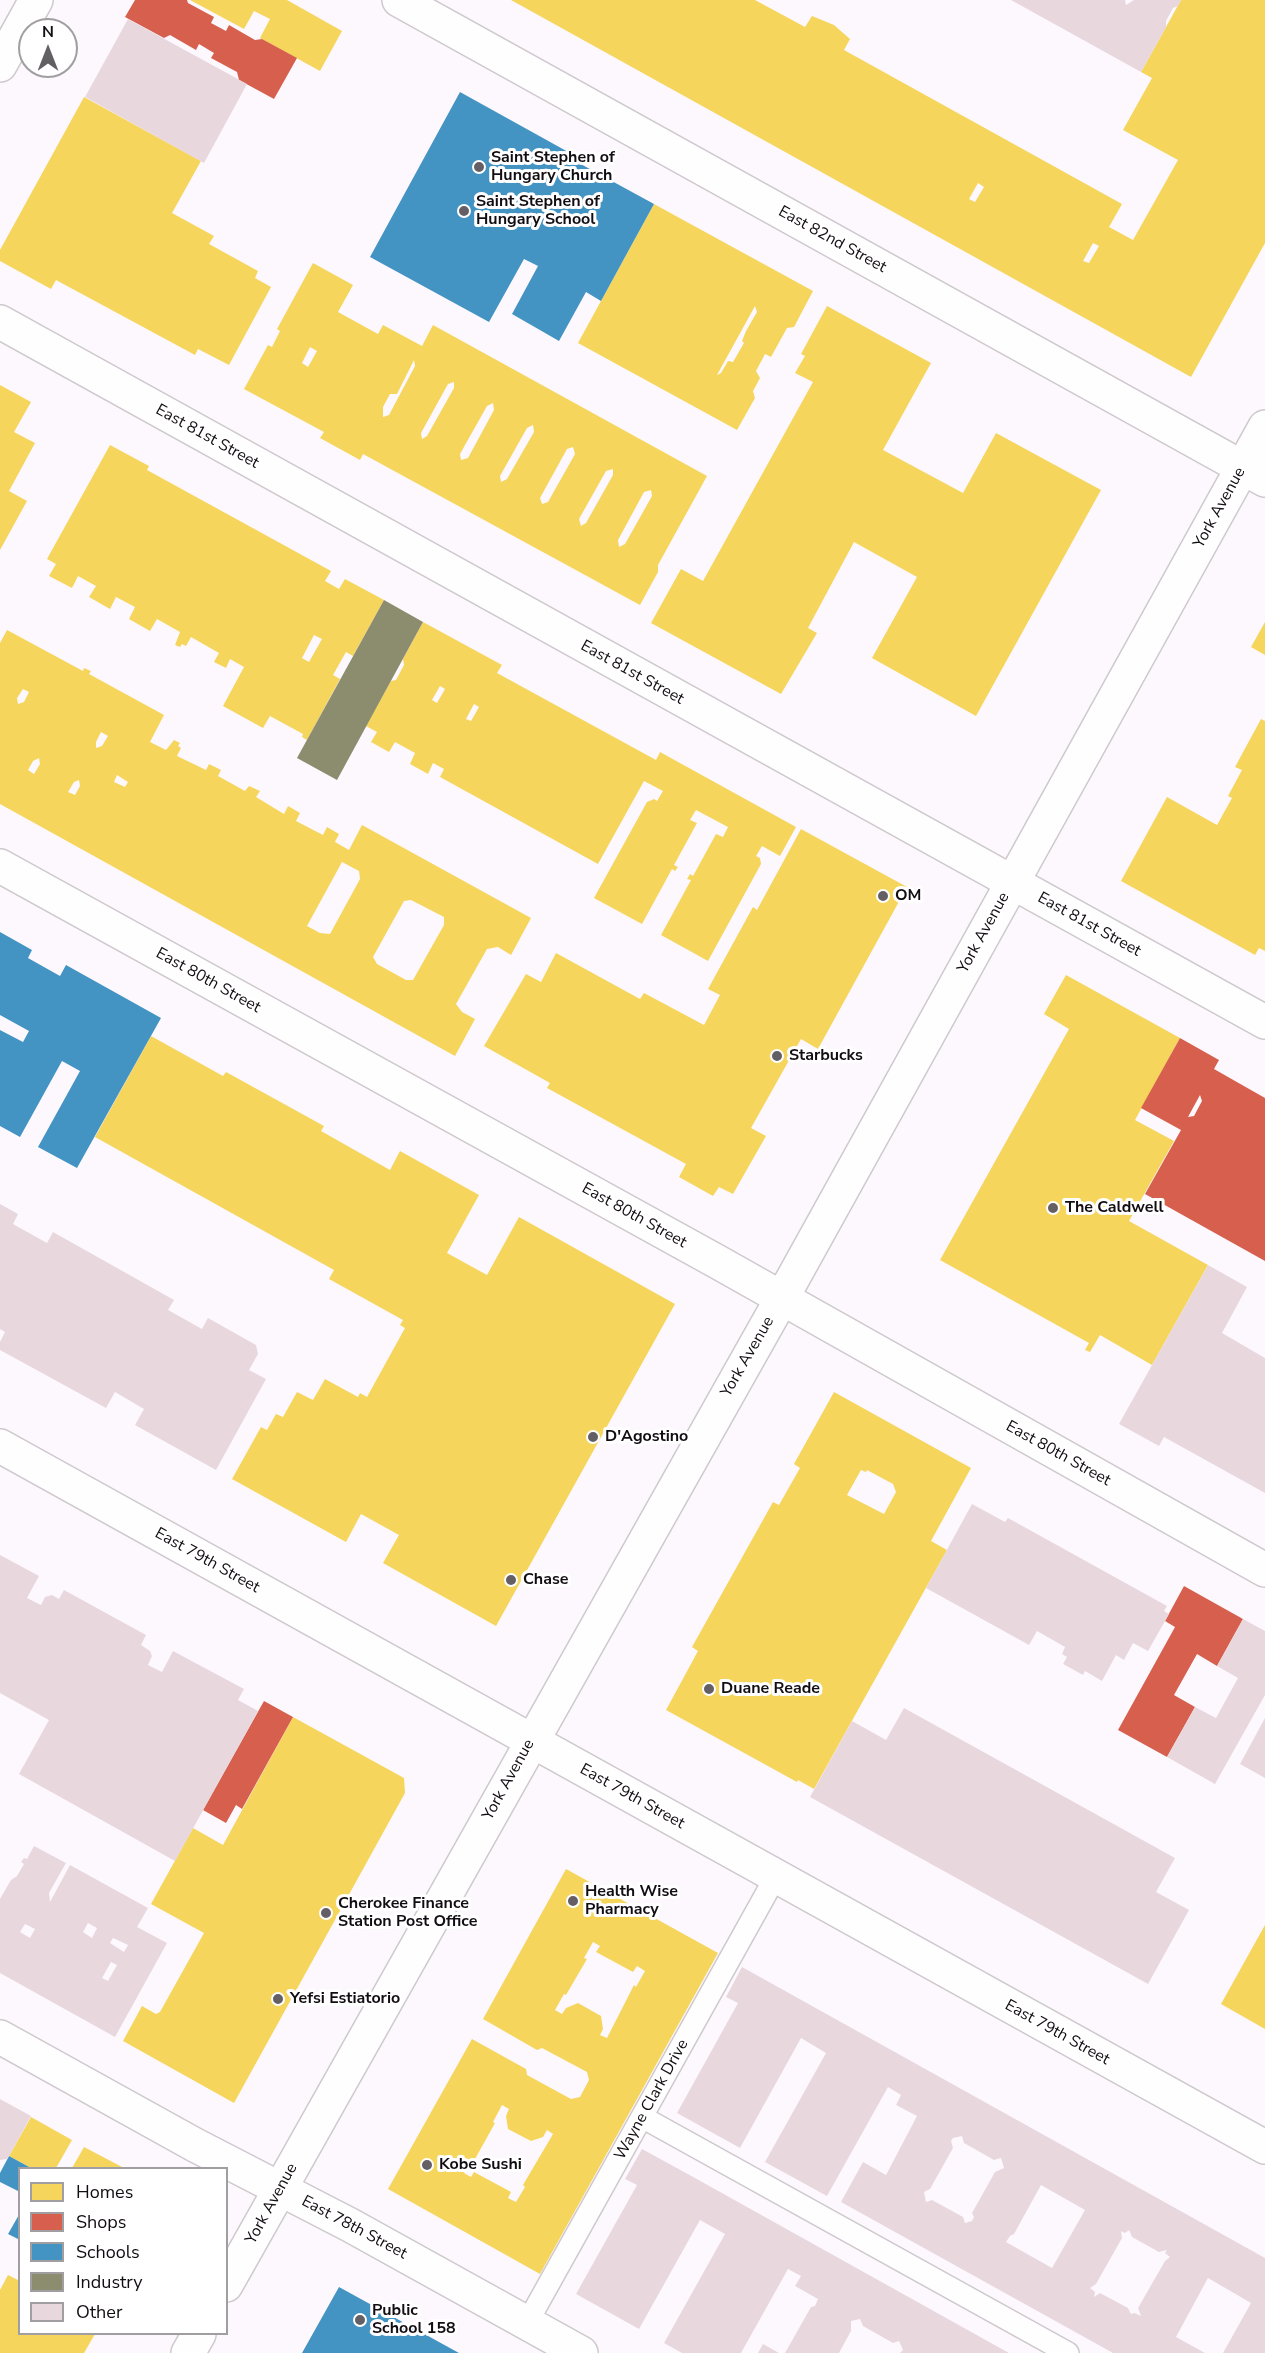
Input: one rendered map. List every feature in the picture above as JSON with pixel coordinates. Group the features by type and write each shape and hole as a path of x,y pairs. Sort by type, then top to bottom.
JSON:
{"street":[{"path":"0,64 36,0"},
{"name":"East 82nd Street","path":"399,0 1254,473"},
{"name":"East 81st Street","path":"0,322 1265,1022"},
{"name":"York Avenue","path":"228,2281 782,1298 1012,883 1254,473 1265,427"},
{"name":"East 80th Street","path":"0,866 782,1298 1265,1570"},
{"name":"East 79th Street","path":"0,1446 1265,2147"},
{"name":"East 78th Street","path":"0,2037 195,2145 350,2225 581,2353"},
{"path":"188,2353 198,2335"}],"lane":[{"name":"Wayne Clark Drive","path":"527,2323 776,1876"},
{"path":"642,2117 1068,2353"}],"building: Homes":[{"path":"190,0 287,0 342,31 320,71 260,38 270,19 254,11 244,29"},
{"path":"511,0 755,0 805,27 812,16 834,25 850,39 844,50 1122,204 1109,227 1133,240 1178,160 1123,130 1152,78 1141,72 1181,0 1265,0 1265,243 1191,377","holes":["978,183 984,187 975,202 969,199","1093,243 1099,246 1089,263 1083,261"]},
{"path":"84,97 201,161 172,213 214,236 209,244 258,271 255,278 271,287 229,365 198,349 195,355 56,280 51,289 0,261 0,250"},
{"path":"654,204 813,291 794,327 787,328 771,357 765,354 756,371 760,378 753,391 755,398 737,430 578,343","holes":["755,306 757,312 733,362 728,361 721,373 717,375"]},
{"path":"313,263 353,285 338,312 378,334 383,325 422,346 433,325 707,476 658,565 658,572 640,605 363,454 360,460 320,438 324,432 244,389 268,345 272,347 280,331 277,329","holes":["310,347 317,351 308,367 302,363","414,360 415,366 389,415 383,417 383,407 390,394 397,394","454,382 454,388 427,436 422,439 421,433 448,384","493,403 494,410 468,458 461,460 460,454 487,406","533,425 534,432 507,479 501,482 500,476 527,428","573,447 575,454 548,502 542,504 540,498 567,449","613,469 613,475 586,523 581,526 579,519 606,471","651,490 652,496 625,544 619,547 618,540 644,492"]},
{"path":"827,306 931,363 883,450 963,493 996,433 1101,490 976,716 872,658 917,577 854,542 808,628 817,633 781,694 651,623 681,569 703,581 813,382 795,373 805,356 801,354"},
{"path":"0,385 31,402 14,432 35,443 9,491 27,501 0,550"},
{"path":"110,445 149,466 147,470 331,571 325,581 339,589 345,579 384,600 353,656 346,652 333,675 340,679 307,740 302,737 303,734 270,716 263,728 223,706 244,667 230,659 226,668 214,662 219,653 191,637 186,646 175,645 180,632 157,619 150,631 129,619 135,607 116,597 110,609 89,597 96,586 78,576 72,588 49,576 56,564 47,559","holes":["314,635 322,639 309,662 302,658"]},
{"path":"423,622 502,665 497,673 656,760 660,752 796,827 780,856 762,846 756,856 760,858 761,864 708,961 661,935 691,880 687,879 690,874 693,876 716,834 723,837 728,827 696,810 690,820 697,823 674,865 678,867 675,871 672,869 642,924 594,898 647,802 654,799 657,801 663,791 644,781 598,864 440,777 444,769 433,763 428,774 410,764 415,753 395,742 389,752 371,742 377,732 366,726 391,681 396,680 404,665 403,659","holes":["440,686 445,689 437,703 432,700","474,704 479,707 471,721 466,719"]},
{"path":"1265,622 1265,655 1251,647"},
{"path":"7,630 83,671 84,668 91,671 89,674 164,715 150,742 166,750 174,740 180,743 178,746 181,748 177,756 206,770 209,764 221,770 218,776 245,791 249,786 260,791 256,797 284,814 288,806 300,813 296,821 323,835 327,827 339,834 335,842 349,850 362,825 531,918 511,955 498,947 487,949 456,1004 462,1012 475,1019 455,1056 0,804 0,643","holes":["23,689 29,692 24,702 18,704 17,698","101,732 108,736 102,746 96,748","39,758 40,764 34,774 28,770 33,761","117,775 128,782 125,787 114,782","79,780 80,786 75,795 68,792 74,782","342,862 359,871 360,879 330,934 320,933 307,926","411,900 444,917 444,925 413,980 406,980 377,964 373,957 404,901"]},
{"path":"1261,719 1265,721 1265,951 1259,948 1255,955 1121,881 1167,797 1217,825 1232,798 1228,796 1242,770 1235,767"},
{"path":"801,829 907,887 818,1049 801,1039 751,1128 766,1136 733,1194 719,1187 713,1196 679,1177 686,1164 547,1088 550,1083 484,1046 526,974 541,982 556,953 640,999 644,993 704,1025 720,995 708,989 753,907 757,910"},
{"name":"The Caldwell","path":"1066,975 1180,1038 1135,1120 1174,1141 1129,1221 1208,1265 1152,1365 1100,1335 1090,1352 1085,1350 1089,1343 940,1260 1069,1029 1044,1014"},
{"path":"151,1036 223,1076 226,1072 324,1126 321,1131 390,1170 400,1151 479,1195 447,1253 487,1275 519,1217 675,1304 496,1626 383,1563 399,1535 361,1514 346,1542 232,1479 261,1427 267,1430 276,1414 283,1417 297,1392 313,1400 325,1379 358,1397 360,1393 367,1397 405,1328 400,1325 403,1320 329,1279 334,1270 95,1137"},
{"path":"834,1392 971,1468 931,1541 947,1550 814,1789 798,1780 797,1782 666,1710 698,1651 692,1647 773,1502 779,1505 800,1468 794,1464","holes":["861,1470 866,1472 867,1470 893,1484 896,1492 884,1514 847,1495"]},
{"path":"293,1717 404,1778 405,1793 234,2103 123,2041 142,2006 156,2014 160,2012 204,1933 151,1904 193,1828 223,1845"},
{"path":"566,1869 718,1953 540,2274 388,2189 472,2039 526,2069 527,2075 571,2099 580,2097 589,2080 587,2072 542,2048 537,2050 483,2019","holes":["593,1942 600,1946 596,1952 633,1972 637,1966 645,1971 636,1987 634,1985 607,2038 600,2035 603,2029 601,2016 578,2003 566,2008 562,2014 555,2010 587,1959 584,1958","502,2105 509,2109 506,2116 508,2129 531,2141 543,2137 547,2130 553,2134 523,2185 525,2187 516,2202 508,2198 511,2192 474,2172 471,2177 464,2173 473,2158 475,2159"]},
{"path":"1265,1925 1265,2029 1221,2004"},
{"path":"31,2117 72,2140 57,2167 29,2167 9,2156"},
{"path":"84,2147 122,2167 73,2167"},
{"path":"8,2275 18,2280 18,2335 94,2335 84,2353 0,2353 0,2290"}],"building: Shops":[{"path":"135,0 187,0 188,3 214,17 211,23 226,31 229,25 255,40 262,39 297,58 274,99 239,80 237,72 211,58 214,53 199,44 196,50 170,35 164,38 125,17"},
{"path":"1180,1038 1219,1060 1214,1069 1265,1098 1265,1261 1145,1194 1181,1130 1141,1108","holes":["1200,1095 1202,1101 1194,1116 1188,1117"]},
{"path":"1184,1586 1243,1619 1217,1666 1197,1654 1174,1695 1195,1707 1167,1757 1118,1730 1175,1627 1165,1621"},
{"path":"264,1701 293,1717 242,1809 236,1805 226,1823 203,1810"}],"building: Schools":[{"path":"460,92 579,158 577,162 654,204 601,301 586,292 559,341 512,314 538,266 524,259 489,322 370,257"},
{"path":"0,932 32,950 28,958 60,976 66,965 161,1018 77,1168 38,1147 80,1071 62,1061 20,1137 0,1126 0,1030 23,1042 29,1031 0,1015"},
{"path":"9,2156 29,2167 18,2167 18,2191 0,2182 0,2173"},
{"path":"18,2216 18,2239 8,2234"},
{"name":"Public School 158","path":"339,2287 459,2353 302,2353"}],"building: Industry":[{"path":"384,600 423,622 337,780 297,758"}],"building: Other":[{"path":"1011,0 1125,0 1126,5 1134,0 1181,0 1178,6 1173,8 1166,21 1166,27 1141,72"},
{"path":"128,19 247,84 204,163 85,97"},
{"path":"0,1204 18,1214 13,1224 47,1243 53,1232 174,1300 168,1310 202,1329 208,1318 256,1345 258,1354 249,1370 266,1379 216,1470 135,1425 144,1409 115,1392 106,1408 0,1350 0,1342 5,1332 0,1329"},
{"path":"1208,1265 1247,1287 1222,1333 1265,1358 1265,1493 1164,1437 1159,1446 1119,1424"},
{"path":"972,1504 1005,1522 1008,1518 1167,1606 1164,1611 1169,1614 1148,1651 1133,1643 1124,1660 1116,1655 1102,1681 1085,1671 1083,1675 1063,1664 1067,1657 1062,1654 1065,1647 1037,1631 1029,1645 926,1588"},
{"path":"0,1555 39,1576 27,1598 41,1605 45,1597 52,1595 59,1599 64,1590 146,1635 141,1645 150,1651 152,1656 148,1665 162,1672 173,1651 244,1689 238,1700 258,1711 175,1861 19,1774 49,1720 0,1693"},
{"path":"1243,1619 1265,1631 1265,1695 1215,1784 1167,1757 1195,1707 1216,1718 1238,1678 1217,1666"},
{"path":"904,1708 1175,1858 1156,1892 1189,1910 1148,1984 810,1797 852,1721 886,1740"},
{"path":"1265,1718 1265,1778 1240,1764"},
{"path":"34,1846 66,1863 49,1893 50,1902 70,1865 148,1908 137,1927 167,1943 115,2037 0,1973 0,1899 24,1864 21,1862 24,1858 27,1859","holes":["88,1923 97,1928 92,1938 83,1932","25,1924 35,1929 30,1938 20,1932","113,1938 128,1945 124,1952 110,1943","111,1962 117,1965 108,1981 102,1978"]},
{"path":"742,1967 1265,2258 1265,2353 1223,2353 1251,2303 1208,2278 1176,2337 1205,2353 1113,2353 841,2202 863,2162 886,2175 917,2116 896,2105 901,2095 888,2087 827,2196 765,2162 826,2053 801,2038 740,2148 677,2113 738,2003 726,1997","holes":["962,2136 964,2143 994,2160 1001,2158 1004,2168 995,2172 972,2213 974,2217 972,2221 965,2223 963,2217 932,2200 926,2202 924,2192 930,2189 953,2148 951,2141 953,2138","1041,2185 1085,2210 1052,2268 1006,2242 1014,2234","1129,2230 1132,2237 1159,2252 1167,2250 1165,2253 1170,2257 1165,2261 1138,2308 1141,2316 1131,2314 1128,2308 1100,2293 1094,2297 1095,2292 1090,2288 1096,2284 1122,2238 1121,2231 1125,2233"]},
{"path":"0,2099 31,2116 7,2159 0,2160"},
{"path":"642,2149 1009,2353 900,2353 903,2350 899,2341 893,2343 863,2326 860,2319 851,2321 851,2331 839,2353 785,2353 811,2307 815,2306 818,2299 795,2286 801,2276 788,2269 741,2353 682,2353 664,2343 725,2234 700,2220 639,2329 576,2294 637,2185 625,2179"},
{"path":"763,2344 779,2353 758,2353"}],"place":[{"name":"Saint Stephen of Hungary Church","path":"479,167"},
{"name":"Saint Stephen of Hungary School","path":"464,211"},
{"name":"OM","path":"883,896"},
{"name":"Starbucks","path":"777,1056"},
{"name":"The Caldwell","path":"1053,1208"},
{"name":"D'Agostino","path":"593,1437"},
{"name":"Chase","path":"511,1580"},
{"name":"Duane Reade","path":"709,1689"},
{"name":"Health Wise Pharmacy","path":"573,1901"},
{"name":"Cherokee Finance Station Post Office","path":"326,1913"},
{"name":"Yefsi Estiatorio","path":"278,1999"},
{"name":"Kobe Sushi","path":"427,2165"},
{"name":"Public School 158","path":"360,2320"}]}
